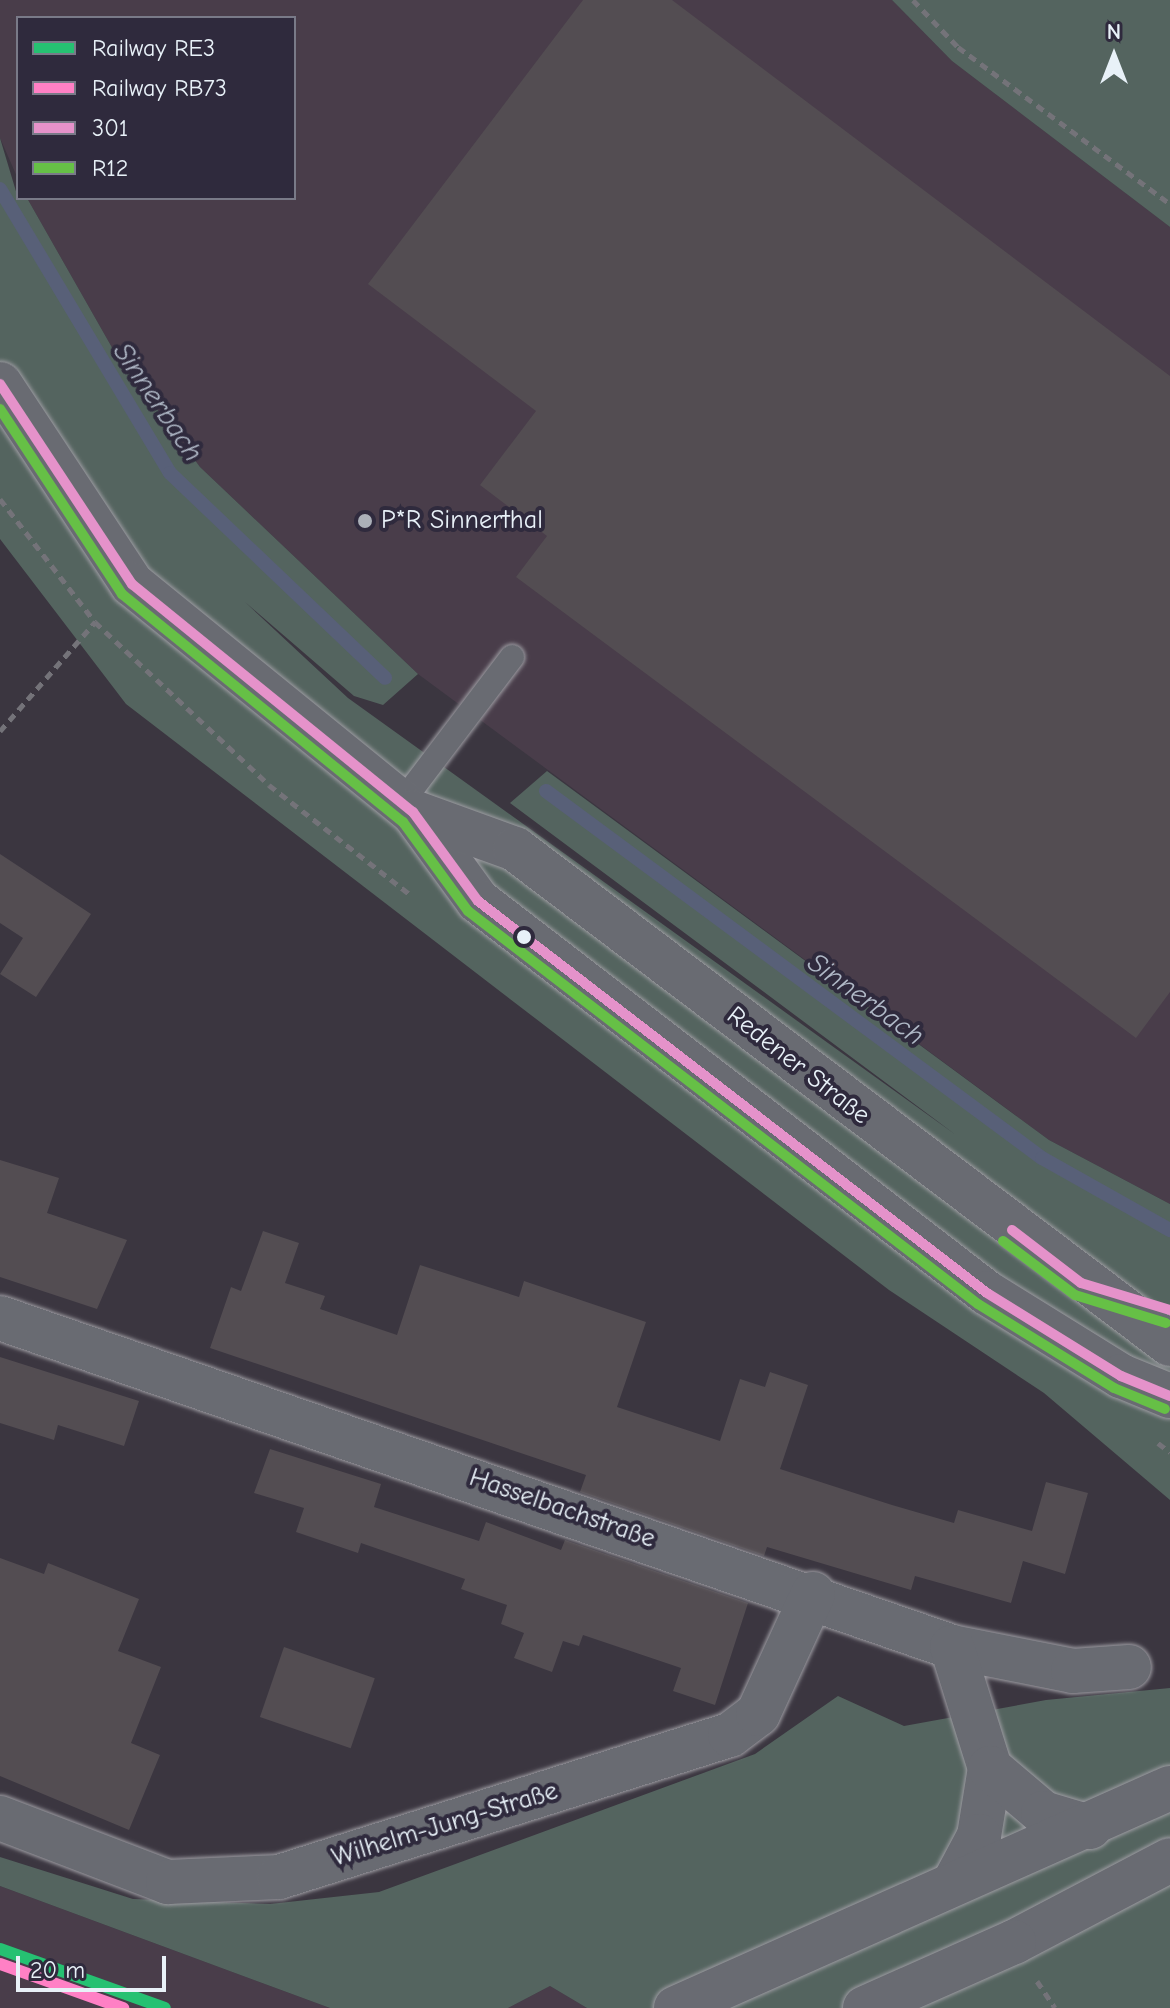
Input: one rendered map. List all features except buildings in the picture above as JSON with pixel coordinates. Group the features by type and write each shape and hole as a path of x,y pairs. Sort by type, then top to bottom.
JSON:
{"main road":[{"name":"Redener Straße","path":"0,384 132,584 407,807 478,901 975,1284 1121,1376 1170,1396"},
{"name":"Redener Straße","path":"407,807 515,849 1081,1283 1170,1344"},
{"path":"1081,1283 1170,1310"},
{"name":"Hasselbachstraße","path":"0,1318 813,1594 952,1647 1029,1666 1129,1667"},
{"path":"1121,1376 1170,1406"},
{"name":"Wilhelm-Jung-Straße","path":"0,1818 168,1882 279,1877 730,1735 758,1714 813,1594"},
{"path":"952,1647 990,1768 979,1836 954,1883"},
{"path":"990,1768 1043,1813 1090,1827"},
{"path":"676,2008 954,1883 1090,1827 1170,1788"},
{"path":"1014,1942 1170,1860"},
{"path":"865,2008 1014,1942 1170,1883"}],"lane":[{"path":"407,807 512,657"}],"path":[{"path":"913,0 958,47 1170,204"},
{"path":"0,499 95,622 0,731"}],"shaded area":[{"path":"0,0 892,0 952,61 1170,227 1170,1204 1049,1140 418,674 200,467 114,351 28,200 296,200 296,16 16,16 16,174 0,138"},
{"path":"892,0 1170,0 1170,227 952,61"},
{"path":"0,138 16,200 28,200 114,351 200,467 418,674 383,705 354,696 245,602 348,698 956,1135 510,803 547,771 1049,1140 1170,1204 1170,1500 1044,1393 889,1290 126,704 0,539"},
{"path":"1170,1688 1170,2008 587,2008 550,1986 508,2008 330,2008 0,1886 0,1857 133,1899 270,1904 379,1892 755,1754 838,1696 904,1726 1046,1700"},
{"path":"0,1886 330,2008 0,2008"},
{"path":"550,1986 587,2008 508,2008"}],"waterway":[{"name":"Sinnerbach","path":"0,189 170,473 385,678"},
{"name":"Sinnerbach","path":"546,791 1042,1158 1170,1230"}],"rail line":[{"name":"RE3","path":"0,1949 165,2008"},
{"name":"RB73","path":"0,1964 123,2008"}],"transit line":[{"name":"301","path":"0,384 132,584 413,812 478,901 987,1293 1121,1376 1170,1396"},
{"name":"R12","path":"0,409 122,594 403,822 468,911 978,1304 1114,1388 1165,1409"},
{"name":"301","path":"1012,1230 1081,1283 1170,1310"},
{"name":"R12","path":"1003,1241 1075,1295 1166,1323"}],"place":[{"name":"P*R Sinnerthal","path":"365,521"}]}
